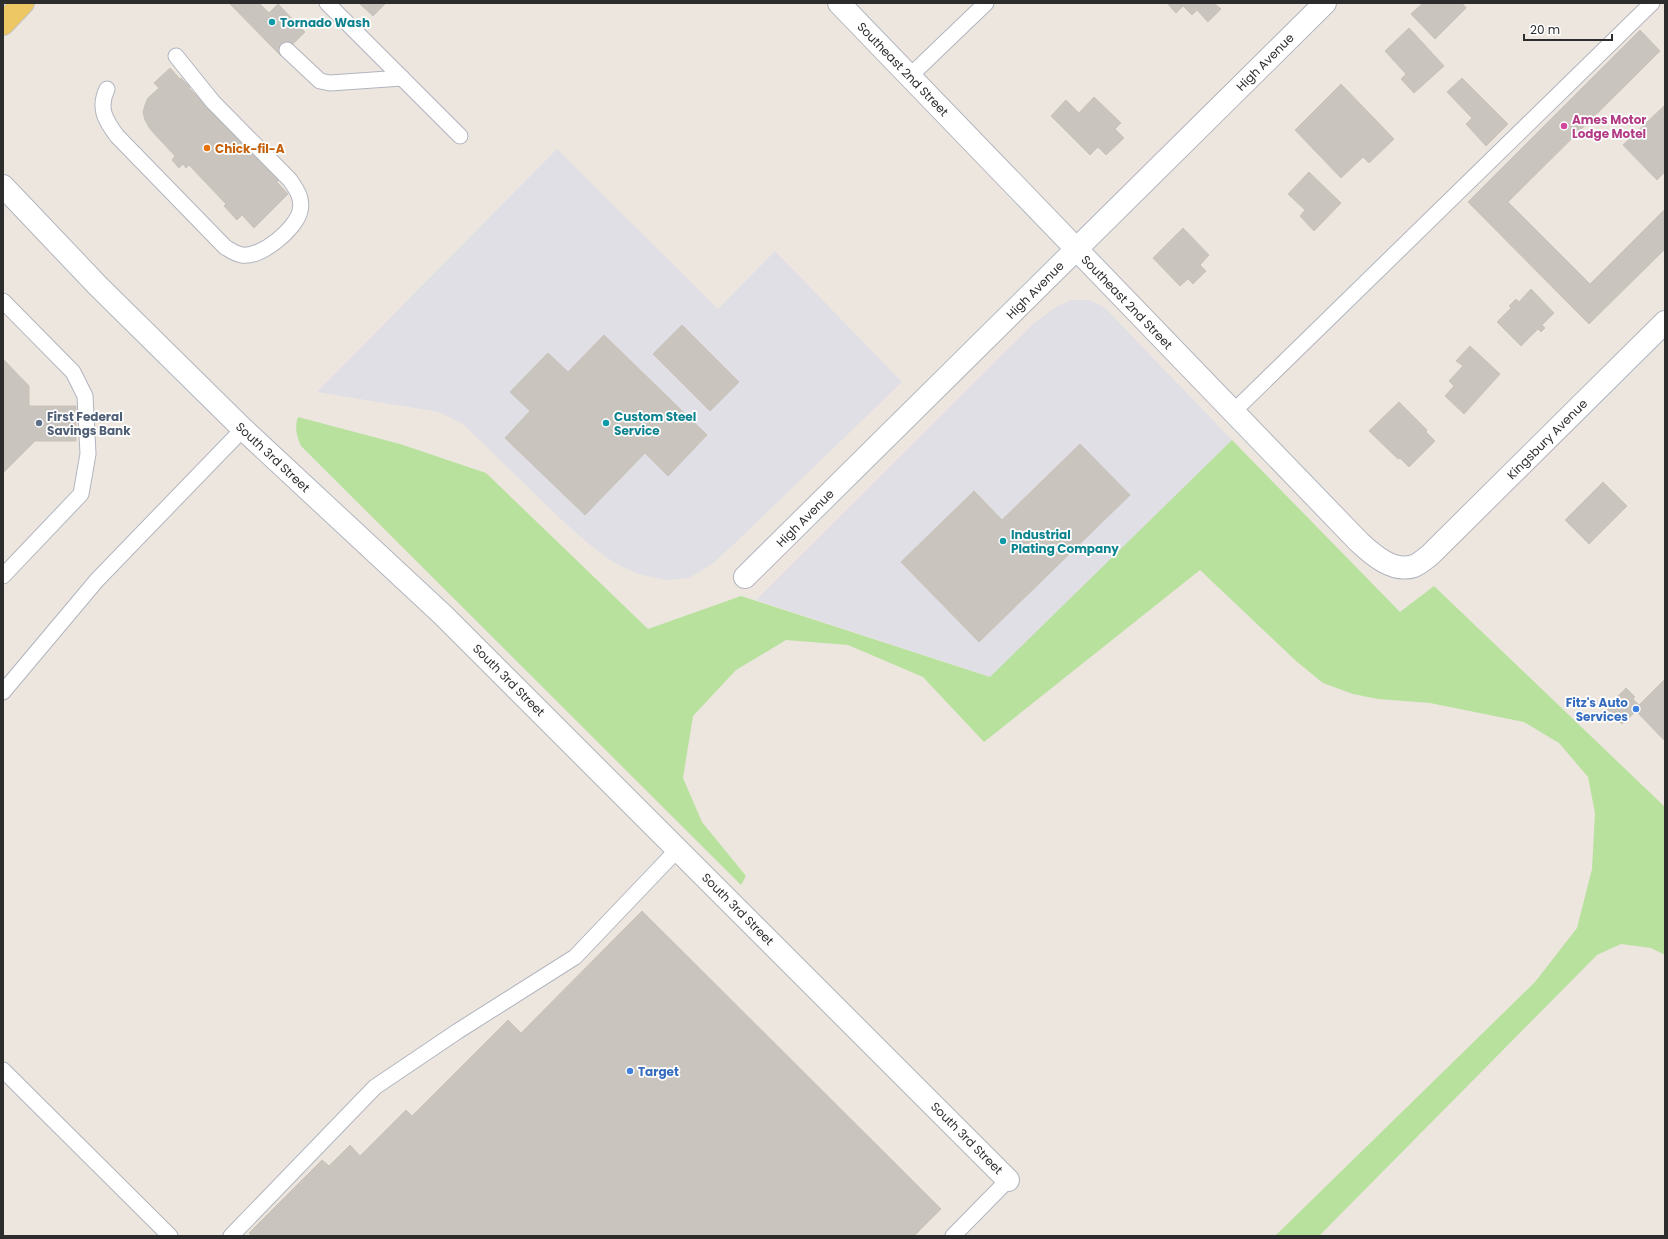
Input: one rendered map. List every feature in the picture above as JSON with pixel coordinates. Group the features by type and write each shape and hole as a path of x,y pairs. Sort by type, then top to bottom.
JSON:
{"main road":[{"path":"3,24 23,3"}],"street":[{"name":"Southeast 2nd Street","path":"839,3 1359,542 1378,559 1397,567 1414,566 1430,556"},
{"name":"High Avenue","path":"745,577 1325,3"},
{"name":"South 3rd Street","path":"3,186 98,286 243,429 443,615 1008,1180"},
{"name":"Kingsbury Avenue","path":"1430,556 1665,322"}],"lane":[{"path":"327,3 460,136"},
{"path":"910,76 986,3"},
{"path":"1233,412 1652,3"},
{"path":"287,50 320,81 330,83 402,78"},
{"path":"107,89 102,100 103,110 107,123 117,136 226,247 241,255 250,255 261,252 271,245 297,220 300,210 300,197 297,189 290,180 213,102 176,56"},
{"path":"3,301 73,372 85,396 88,454 82,494 3,576"},
{"path":"3,692 97,580 243,429"},
{"path":"230,1236 375,1087 458,1031 575,957 677,850"},
{"path":"3,1070 170,1236"},
{"path":"953,1236 1008,1180"}],"shaded area":[{"path":"557,149 718,309 775,251 902,382 735,543 712,564 689,578 666,580 638,574 613,562 566,524 463,424 439,412 317,392"},
{"path":"1071,300 1090,300 1105,308 1232,440 991,677 756,600 1034,323 1056,307"}],"green space":[{"path":"298,417 400,444 486,473 648,629 741,596 990,677 1232,440 1400,612 1434,586 1665,807 1665,955 1651,948 1621,944 1597,955 1319,1236 1275,1236 1535,982 1577,928 1592,869 1595,813 1588,777 1559,743 1524,722 1430,703 1378,699 1353,694 1323,683 1296,661 1200,570 984,742 923,677 848,645 786,640 736,670 693,716 683,778 702,822 746,876 741,885 301,446 296,428"}],"building":[{"name":"Tornado Wash","path":"229,3 259,3 269,13 278,4 305,32 281,56"},
{"path":"359,3 386,3 373,16"},
{"path":"1167,3 1214,3 1221,9 1208,22 1197,10 1192,15 1183,6 1176,13"},
{"path":"1423,3 1462,3 1466,8 1435,39 1411,14"},
{"path":"1409,28 1444,66 1414,93 1401,79 1406,74 1385,51"},
{"name":"Ames Motor Lodge Motel","path":"1640,30 1660,51 1508,202 1590,284 1665,209 1665,249 1589,324 1468,202"},
{"name":"Chick-fil-A","path":"170,68 225,125 226,123 241,138 239,140 280,179 277,182 288,194 254,228 242,215 237,220 224,206 226,204 189,165 186,168 183,164 179,168 172,160 175,156 150,129 145,120 143,112 148,98 159,88 154,83"},
{"path":"1462,78 1508,124 1486,146 1466,124 1472,118 1447,92"},
{"path":"1341,84 1394,139 1369,163 1363,157 1341,178 1295,130"},
{"path":"1094,97 1121,123 1115,129 1124,138 1106,155 1098,147 1090,155 1051,116 1066,100 1079,113"},
{"name":"Ames Motor Lodge Motel","path":"1665,105 1665,172 1657,180 1623,145"},
{"path":"1309,172 1341,203 1314,231 1300,216 1305,210 1288,194"},
{"path":"1183,228 1209,255 1200,265 1206,271 1193,284 1188,279 1180,286 1153,258"},
{"path":"1531,289 1554,313 1542,325 1545,328 1541,332 1538,329 1521,346 1497,322 1511,308 1509,306 1516,299 1519,302"},
{"path":"682,325 739,382 710,411 653,354"},
{"name":"Custom Steel Service","path":"604,335 707,435 668,476 645,453 585,515 505,438 530,411 510,392 548,353 568,372"},
{"path":"1470,346 1500,374 1464,414 1445,396 1454,386 1449,381 1463,366 1456,361"},
{"name":"First Federal Savings Bank","path":"3,359 29,386 29,406 76,406 76,441 35,441 3,473"},
{"path":"1399,402 1427,430 1426,432 1435,441 1409,467 1400,458 1398,459 1369,431"},
{"name":"Industrial Plating Company","path":"1080,444 1130,495 979,642 901,562 974,491 1002,520"},
{"path":"1603,482 1627,506 1589,544 1565,520"},
{"name":"Fitz's Auto Services","path":"1665,679 1665,741 1636,711 1622,724 1606,708 1626,688 1635,697 1633,699 1639,705"},
{"name":"Target","path":"642,911 941,1209 914,1236 252,1236 249,1233 322,1160 329,1166 350,1145 360,1156 406,1110 412,1116 508,1020 521,1033"}],"place":[{"name":"Tornado Wash","path":"272,22"},
{"name":"Ames Motor Lodge Motel","path":"1564,126"},
{"name":"Chick-fil-A","path":"207,148"},
{"name":"First Federal Savings Bank","path":"39,423"},
{"name":"Custom Steel Service","path":"606,423"},
{"name":"Industrial Plating Company","path":"1003,541"},
{"name":"Fitz's Auto Services","path":"1636,709"},
{"name":"Target","path":"630,1071"}]}
